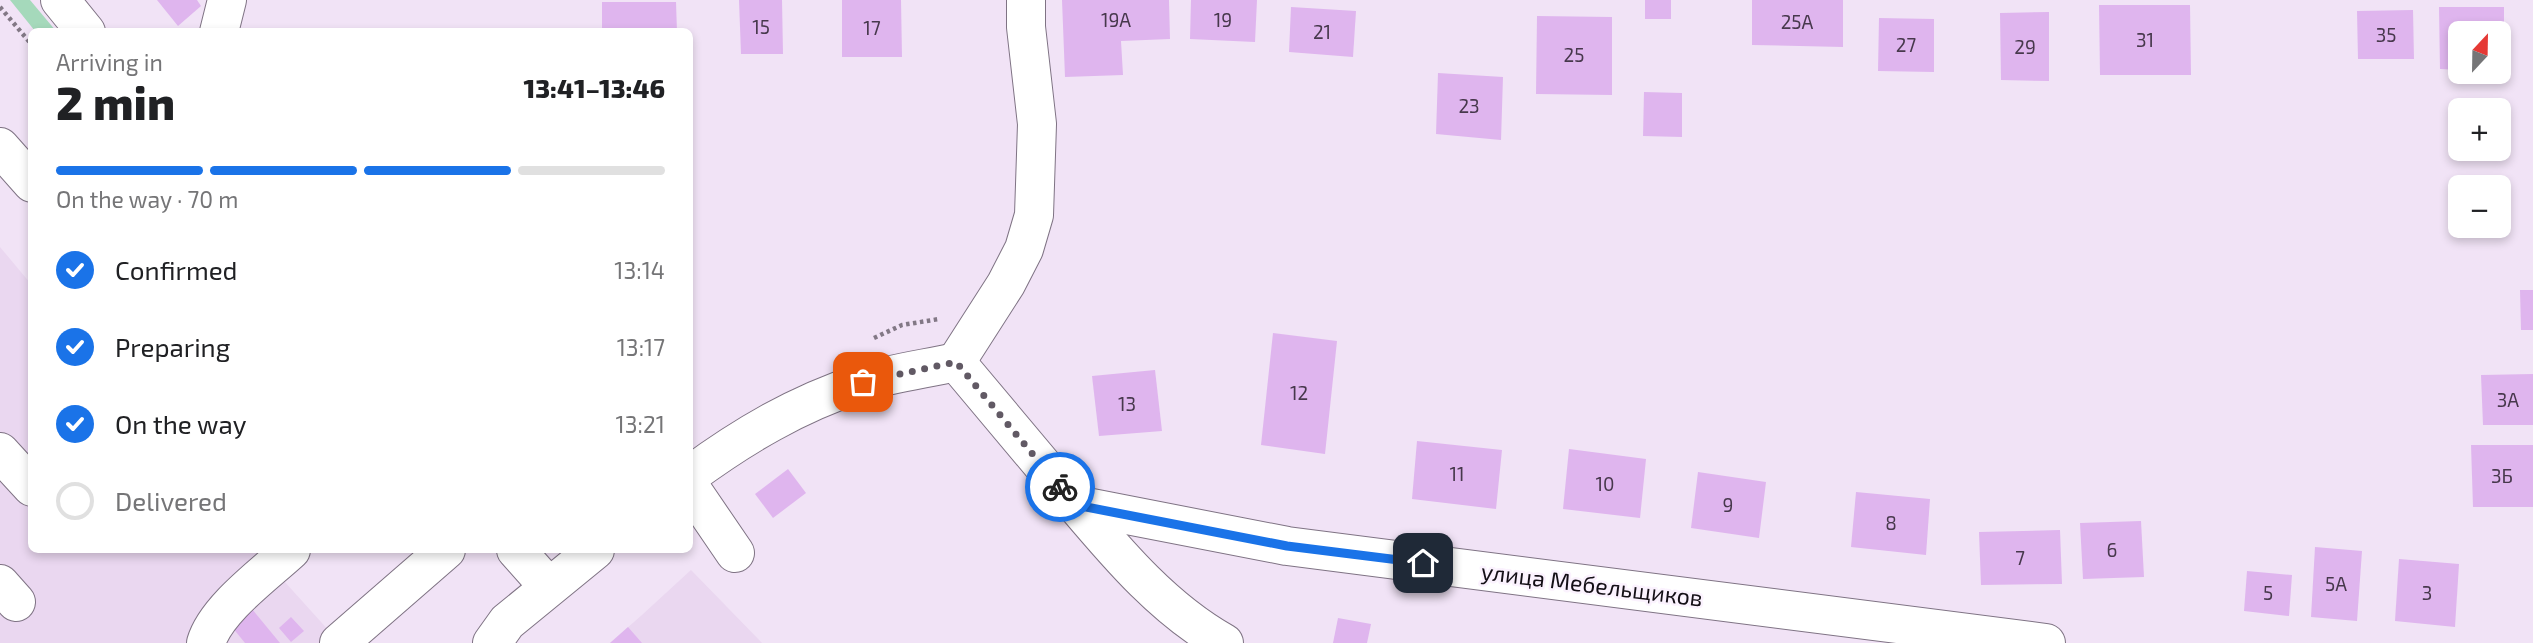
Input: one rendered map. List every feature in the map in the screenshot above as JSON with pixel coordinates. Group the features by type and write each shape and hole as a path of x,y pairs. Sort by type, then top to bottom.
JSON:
{"street":[{"path":"60,0 83,28"},
{"path":"220,28 227,0"},
{"path":"693,473 749,433 805,404 863,382 956,362 1006,284 1024,249 1034,215 1037,124 1026,27 1026,0"},
{"path":"0,147 28,178"},
{"path":"956,362 1122,559 1153,590 1224,643"},
{"path":"0,452 28,483"},
{"path":"693,491 735,553"},
{"name":"улица Мебельщиков","path":"1076,505 1287,546 2046,643"},
{"path":"206,643 209,632 222,613 288,553"},
{"path":"339,643 443,553"},
{"path":"519,553 548,586"},
{"path":"492,643 507,622 591,553"}],"path":[{"path":"0,7 28,41"}],"shaded area":[{"path":"0,247 28,280 28,553 259,553 340,643 0,643"},
{"path":"691,570 762,643 610,643 642,615"}],"green space":[{"path":"10,0 30,0 53,28 33,28"}],"building":[{"path":"157,0 197,0 201,6 178,26"},
{"path":"739,0 782,0 783,54 741,54"},
{"path":"842,0 901,0 902,57 842,57"},
{"path":"1062,0 1169,0 1170,39 1121,41 1123,75 1065,77"},
{"path":"1191,0 1257,0 1255,42 1190,39"},
{"path":"1645,0 1671,0 1671,19 1645,19"},
{"path":"1752,0 1843,0 1843,47 1752,45"},
{"path":"602,2 676,2 677,28 602,28"},
{"path":"2099,5 2190,5 2191,75 2100,75"},
{"path":"1291,7 1356,11 1353,57 1289,52"},
{"path":"2439,7 2504,7 2504,21 2448,21 2448,69 2440,69"},
{"path":"2413,10 2414,59 2358,59 2357,11"},
{"path":"2049,12 2049,81 2001,80 2000,13"},
{"path":"1537,16 1612,17 1612,95 1536,94"},
{"path":"1879,18 1934,19 1934,72 1878,71"},
{"path":"1438,73 1503,77 1501,140 1436,134"},
{"path":"1644,92 1682,93 1682,137 1643,136"},
{"path":"2520,290 2533,290 2533,330 2521,330"},
{"path":"1273,333 1337,341 1325,454 1261,445"},
{"path":"1155,370 1162,431 1099,436 1092,376"},
{"path":"2533,374 2533,425 2483,425 2481,375"},
{"path":"1417,441 1502,450 1496,509 1412,499"},
{"path":"2471,445 2533,445 2533,507 2473,507"},
{"path":"1569,449 1646,459 1640,518 1563,509"},
{"path":"788,469 806,493 773,518 755,494"},
{"path":"1698,472 1766,482 1759,538 1691,528"},
{"path":"1856,492 1930,499 1926,555 1851,547"},
{"path":"2141,521 2144,577 2083,579 2080,523"},
{"path":"2060,530 2062,584 1981,585 1979,532"},
{"path":"2315,547 2362,551 2357,621 2311,617"},
{"path":"2399,559 2459,564 2455,627 2395,621"},
{"path":"2247,571 2292,575 2289,616 2244,611"},
{"path":"252,609 280,643 245,643 232,627"},
{"path":"291,617 304,631 291,642 279,628"},
{"path":"1338,618 1371,624 1367,643 1333,643"},
{"path":"628,627 642,643 610,643"}],"way so far":[{"path":"863,382 956,362 1060,487"}],"route":[{"path":"1060,487 1076,505 1287,546 1423,563"}]}
